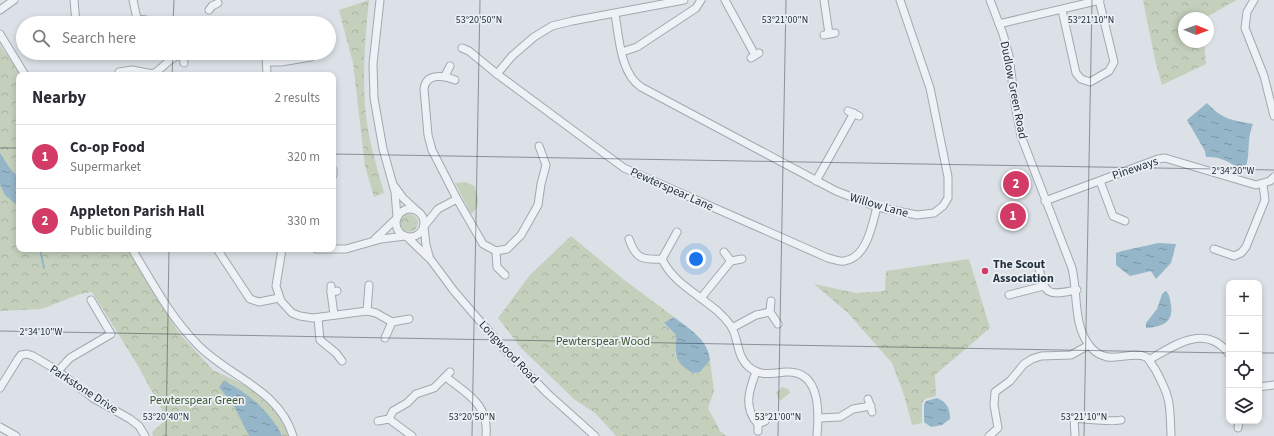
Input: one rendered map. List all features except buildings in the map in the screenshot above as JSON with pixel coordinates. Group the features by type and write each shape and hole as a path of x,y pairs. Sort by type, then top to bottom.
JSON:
{"street":[{"path":"0,10 14,0"},
{"path":"74,0 75,16"},
{"path":"133,0 135,16"},
{"path":"380,0 374,48 374,98 383,149 393,183 398,230 406,237"},
{"path":"379,10 383,0"},
{"path":"497,74 512,56 542,31 562,23 684,0"},
{"path":"622,52 637,47 696,8 701,0"},
{"path":"725,0 755,55"},
{"path":"824,0 830,34"},
{"name":"Willow Lane","path":"615,14 622,52 628,72 637,85 836,191 877,207 918,215 928,215 943,206 949,192 948,177 930,88 900,0"},
{"name":"Dudlow Green Road","path":"990,0 1009,56 1014,98 1021,136 1045,201 1067,252 1077,290 1079,322 1089,344 1103,355 1112,358 1139,356 1149,360"},
{"path":"999,24 1062,10 1083,2 1100,0 1114,62 1109,71 1090,82 1081,79 1076,73 1062,10"},
{"path":"1254,0 1247,12 1245,28 1264,76 1274,116"},
{"path":"0,34 23,72"},
{"name":"Pewterspear Lane","path":"462,48 469,51 497,74 624,168 828,258 844,261 859,255 870,234 877,207"},
{"path":"157,72 169,60"},
{"path":"267,72 266,62 296,60"},
{"path":"445,76 450,66"},
{"path":"122,72 132,70 140,72"},
{"path":"455,80 445,76 432,78 424,85 425,119 432,150 479,239 489,249 501,251 512,246 535,212 546,165 543,149"},
{"path":"816,181 854,113"},
{"name":"Pineways","path":"1045,201 1158,159 1165,158 1248,184 1263,185"},
{"path":"1214,249 1234,256 1246,247 1266,200 1263,185 1274,177"},
{"name":"Pineways","path":"1100,181 1113,216 1125,221"},
{"path":"393,183 403,198 423,217 424,226"},
{"path":"336,249 346,249 373,241 418,236 438,209 457,199"},
{"path":"373,241 384,232 404,210 438,209"},
{"name":"Longwood Road","path":"424,226 426,245 431,260"},
{"path":"662,258 677,232"},
{"name":"Longwood Road","path":"406,237 431,260 454,291 504,349 547,393 595,436"},
{"path":"629,239 634,252 638,256 644,259 662,258"},
{"path":"496,251 497,267 505,275"},
{"path":"134,252 182,327 207,354 247,380 271,399 283,415 293,436"},
{"path":"219,252 250,299 259,302 279,298"},
{"path":"281,252 276,282 279,298 286,308 296,315 318,318 367,311 376,313 392,322 409,319"},
{"path":"724,252 731,261"},
{"path":"662,258 671,274 716,309 732,328 741,357 745,363 756,372 768,374 795,373 803,376 809,382 818,400 819,418 817,436"},
{"path":"701,298 731,261 742,259"},
{"path":"1038,264 1044,286 1049,292 1057,294 1077,290"},
{"path":"367,311 369,285"},
{"path":"1010,295 1044,286"},
{"path":"333,290 334,315"},
{"path":"58,371 70,358 111,334 91,300"},
{"path":"771,301 770,312 778,324"},
{"path":"732,328 756,315 770,312"},
{"path":"318,318 320,340 336,353 343,362"},
{"path":"385,338 392,322"},
{"path":"1171,436 1168,395 1149,360 1172,346 1196,338 1214,341 1220,344 1227,352"},
{"path":"989,436 998,428 992,391 1010,381 1024,364 1032,359 1041,356 1071,355 1089,344"},
{"name":"Parkstone Drive","path":"0,388 21,355 27,354 58,371 93,398 130,419 139,426 145,436"},
{"path":"756,372 751,386 748,402 751,416 758,428 765,421"},
{"path":"389,419 393,411 407,403 416,394 434,388 448,375 481,408 487,422 486,436"},
{"path":"1262,386 1274,384"},
{"path":"819,418 840,417 853,409 870,406"},
{"path":"1075,436 1072,418 1100,419 1116,422 1121,419"},
{"path":"378,421 389,419 412,436"},
{"path":"0,427 16,436"}],"green space":[{"path":"369,0 364,58 366,116 369,135 384,193 374,197 365,166 353,63 339,10"},
{"path":"1143,0 1237,0 1214,13 1178,12 1178,48 1205,48 1206,64 1162,85 1155,60"},
{"name":"Pewterspear Green","path":"0,44 3,50 21,72 16,72 16,252 129,252 179,333 213,370 251,388 277,408 291,436 153,436 152,432 167,419 137,364 92,292 80,294 42,309 0,311"},
{"path":"466,182 474,186 478,198 478,205 471,214 455,183"},
{"path":"409,214 415,217 418,223 415,229 409,232 403,229 400,223 403,217"},
{"name":"Pewterspear Wood","path":"571,236 623,279 674,317 664,324 676,335 675,355 693,373 700,372 710,360 714,391 708,408 720,431 726,436 616,436 595,413 575,400 522,349 498,318 530,275"},
{"path":"969,259 990,328 935,375 936,396 924,399 922,404 922,423 912,425 904,395 892,363 848,313 814,284 856,293 885,291 886,271"},
{"path":"782,387 788,389 790,393 780,401 776,393"}],"water":[{"path":"1207,103 1223,116 1233,120 1253,124 1245,169 1241,170 1229,162 1220,159 1206,157 1205,151 1187,120"},
{"path":"0,153 16,175 16,204 5,195 0,185"},
{"path":"1158,243 1176,244 1171,263 1156,279 1151,271 1130,276 1116,265 1116,253"},
{"path":"1166,291 1171,305 1168,320 1157,327 1146,328 1146,323 1157,309 1162,294"},
{"path":"674,317 697,335 706,346 710,360 700,372 693,373 682,365 677,357 676,335 664,323"},
{"path":"224,381 242,391 258,404 277,427 282,436 249,436 234,406 219,387"},
{"path":"937,398 947,406 950,419 942,425 931,427 924,422 924,405 926,401"}],"waterway":[{"path":"41,252 44,268"}],"place":[{"name":"Appleton Parish Hall","path":"1016,184"},
{"name":"Co-op Food","path":"1013,216"},
{"name":"The Scout Association","path":"985,271"}]}
